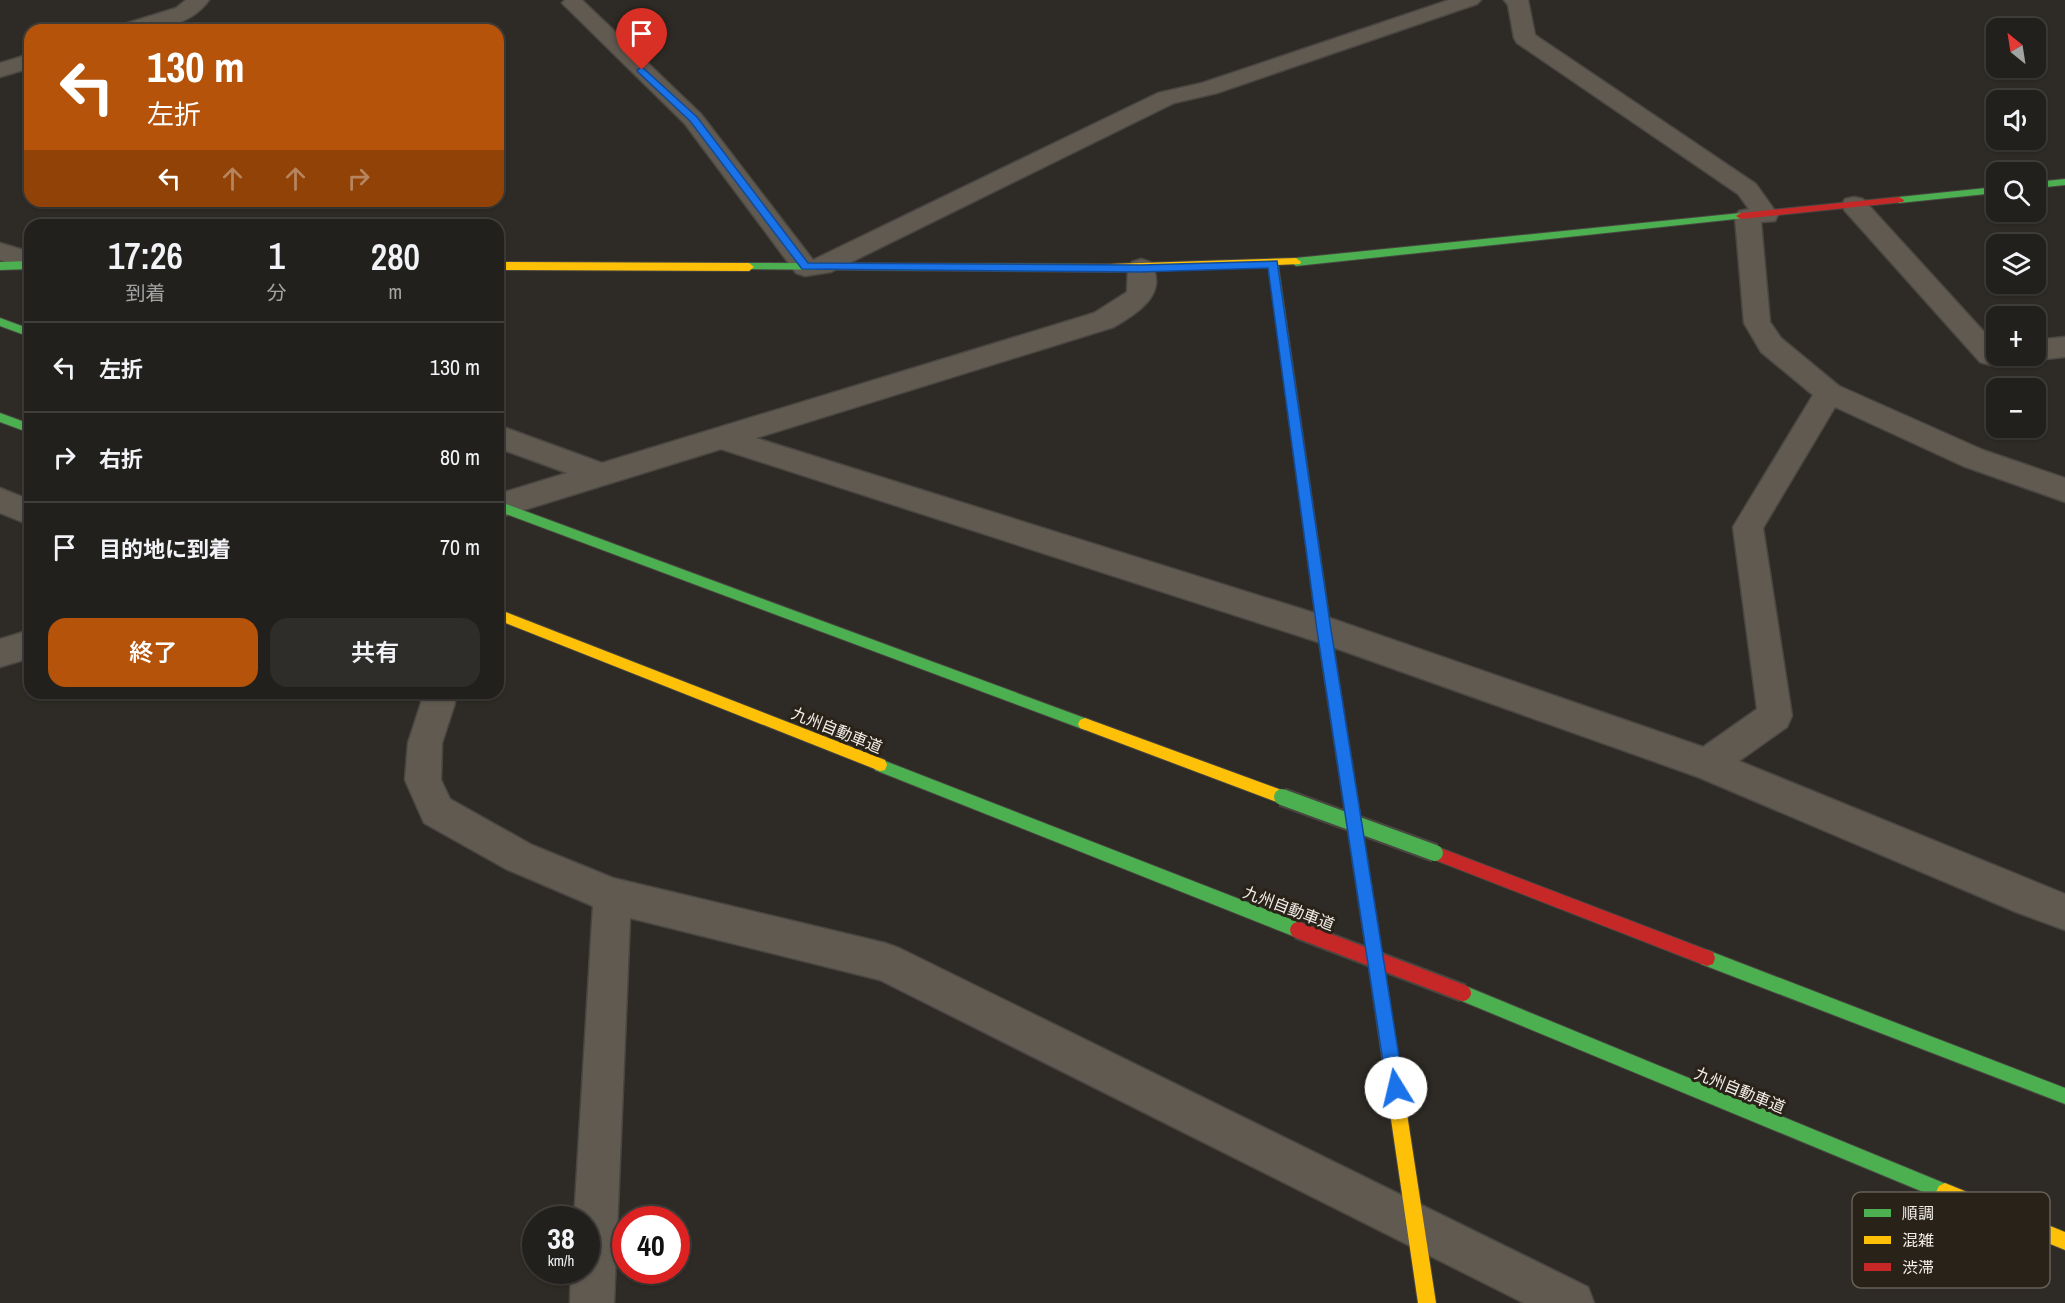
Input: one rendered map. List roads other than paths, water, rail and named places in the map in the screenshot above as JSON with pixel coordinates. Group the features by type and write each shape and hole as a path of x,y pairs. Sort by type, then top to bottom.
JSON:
{"main road":[{"path":"2046,184 2065,182"},
{"path":"504,266 1141,268 1273,264 1986,191"},
{"path":"0,266 24,264"},
{"path":"1273,264 1324,630 1427,1303"},
{"path":"0,322 24,331"},
{"path":"0,417 24,427"},
{"path":"504,508 1434,853 2065,1096"},
{"name":"九州自動車道","path":"504,616 1462,993 1946,1192"},
{"name":"九州自動車道","path":"2050,1235 2065,1241"}],"street":[{"path":"148,24 184,13 198,0"},
{"path":"573,3 693,119 813,266 1166,98 1209,88 1470,0"},
{"path":"1515,0 1518,1 1526,38 1747,189 1757,216 1757,322 1771,345 1829,393 1973,459 2065,490"},
{"path":"0,70 24,63"},
{"path":"1854,205 1986,352"},
{"path":"0,251 24,261"},
{"path":"504,504 1104,320 1131,304 1138,296 1142,288 1141,268"},
{"path":"2046,349 2065,347"},
{"path":"1707,764 1775,716 1748,526 1829,393"},
{"path":"504,438 603,475"},
{"path":"722,438 1324,630 1707,764 2065,912"},
{"path":"0,500 24,510"},
{"path":"0,652 24,646"},
{"path":"438,699 425,743 423,780 437,812 519,856 612,896 885,962 1572,1303"},
{"path":"592,1303 612,896"}]}
